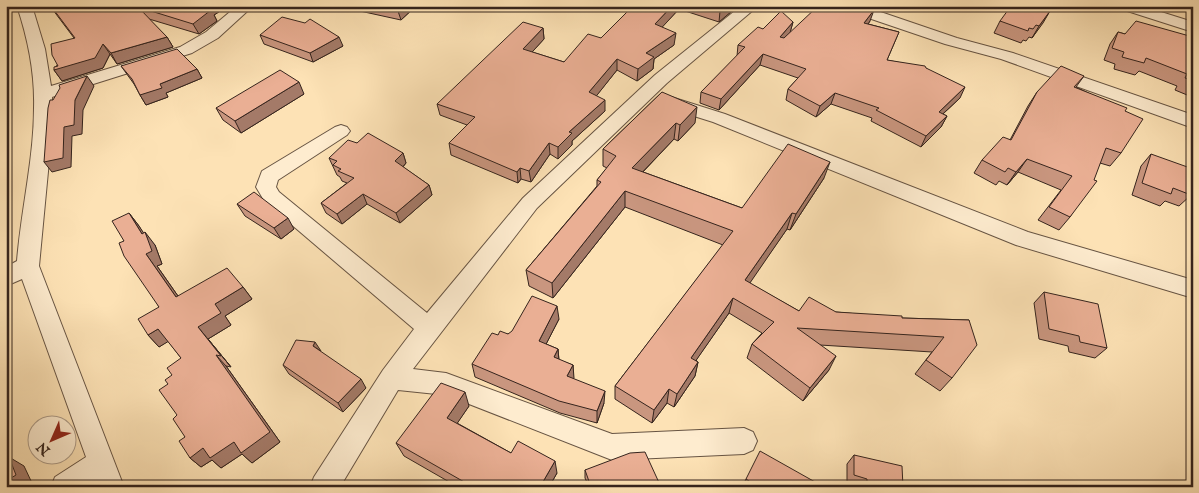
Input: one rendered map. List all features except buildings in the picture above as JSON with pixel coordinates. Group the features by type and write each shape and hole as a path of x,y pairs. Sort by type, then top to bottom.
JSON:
{"street":[{"path":"24,6 41,68 43,94 43,122 28,266 105,475 65,487"},
{"path":"43,94 186,50 212,35 246,6"},
{"path":"324,487 392,378 429,328 530,203 661,78 752,6"},
{"path":"847,6 1007,56 1193,122"},
{"path":"1126,6 1193,27"},
{"path":"644,94 719,118 900,192 1023,239 1193,289"},
{"path":"340,132 269,176 266,187 272,197 429,328"},
{"path":"6,277 28,266"},
{"path":"392,378 446,384 612,447 744,441"}]}
